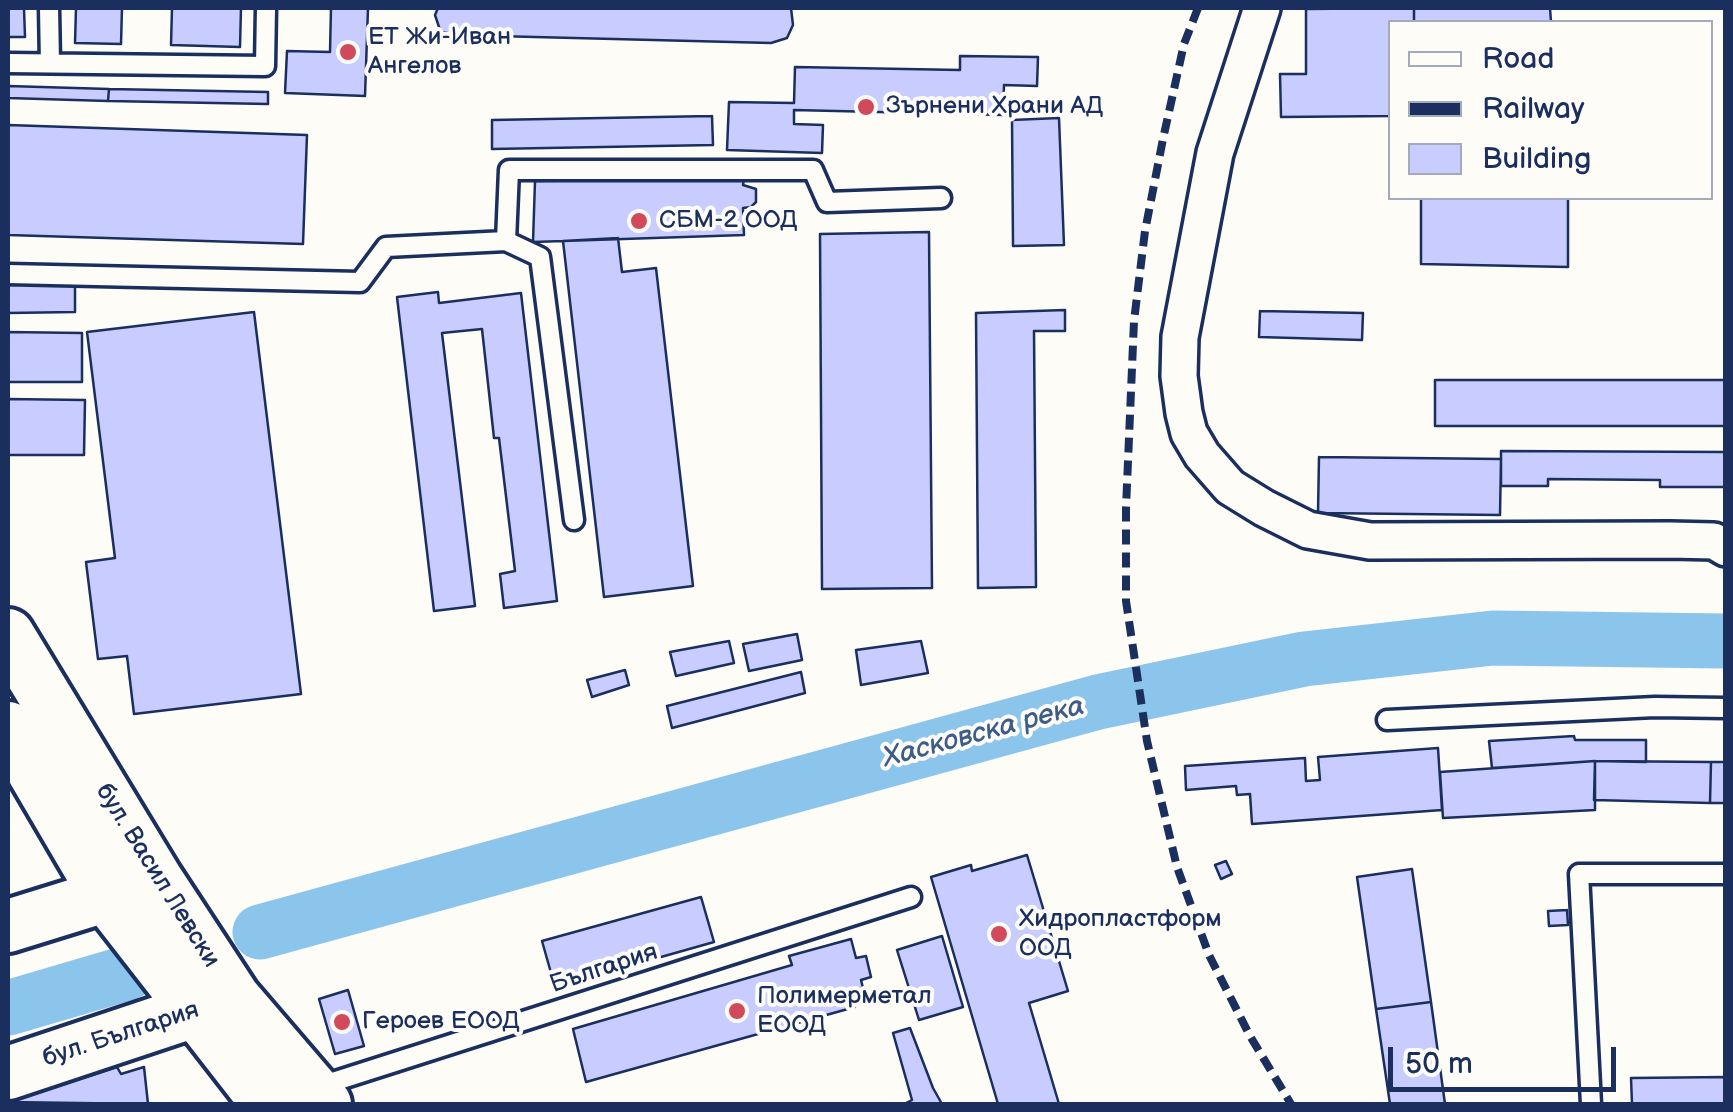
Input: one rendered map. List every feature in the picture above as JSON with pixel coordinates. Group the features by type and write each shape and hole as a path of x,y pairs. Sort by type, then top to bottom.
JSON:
{"main road":[{"name":"бул. Васил Левски","path":"8,635 156,879 214,1005"},
{"name":"бул. Васил Левски","path":"8,728 107,897 302,1099"},
{"path":"8,926 156,879"},
{"name":"бул. България","path":"8,1073 214,1005"}],"street":[{"path":"1262,8 1215,153 1180,337 1179,376 1184,413 1189,433 1202,455 1230,486 1308,530 1370,540 1670,540 1714,541 1726,548"}],"lane":[{"path":"49,8 50,63"},
{"path":"8,62 264,66 266,8"},
{"path":"506,241 509,170 812,170 827,202 941,198"},
{"path":"8,274 360,282 386,247 506,241 540,257 574,520"},
{"path":"1387,720 1655,707 1726,708"},
{"path":"1591,1104 1579,874 1726,874"},
{"name":"България","path":"302,1099 911,897"}],"building":[{"path":"8,8 24,8 25,37 8,37"},
{"path":"76,8 122,8 121,44 75,43"},
{"path":"172,8 241,8 240,47 171,45"},
{"name":"ЕТ Жи-Иван Ангелов","path":"331,8 368,8 365,96 285,93 287,51 330,52"},
{"path":"438,8 791,8 793,25 787,38 771,43 456,35 439,27 435,15"},
{"path":"1414,8 1414,20 1388,20 1388,116 1281,117 1280,74 1306,74 1306,9"},
{"path":"1414,8 1550,8 1551,20 1414,20"},
{"name":"Зърнени Храни АД","path":"960,56 1038,57 1037,86 1004,85 1003,115 794,110 794,124 823,125 822,153 727,150 729,102 794,103 795,67 960,70"},
{"path":"8,86 109,89 108,101 8,98"},
{"path":"109,89 268,92 268,104 108,101"},
{"path":"712,116 713,145 492,149 492,120"},
{"path":"1059,118 1064,245 1013,246 1012,120"},
{"path":"8,125 307,135 303,244 8,235"},
{"name":"СБМ-2 ООД","path":"744,179 743,185 756,189 756,202 743,208 744,235 533,242 535,181"},
{"path":"1421,200 1568,200 1568,267 1421,264"},
{"path":"929,232 932,588 822,589 820,234"},
{"path":"618,238 622,272 656,268 693,586 604,597 563,241"},
{"path":"75,284 75,312 8,313 8,285"},
{"path":"438,292 439,303 521,293 557,601 504,608 500,574 515,571 482,329 442,333 475,606 434,611 397,297"},
{"path":"1065,310 1065,331 1034,331 1036,587 978,588 976,313"},
{"path":"1260,311 1363,313 1362,340 1259,337"},
{"path":"254,312 301,694 134,714 127,656 98,659 86,562 115,558 87,332"},
{"path":"8,332 82,333 82,382 8,382"},
{"path":"1435,380 1726,380 1726,426 1435,426"},
{"path":"8,399 85,400 84,455 8,455"},
{"path":"1501,451 1726,452 1726,487 1660,487 1660,480 1548,479 1548,486 1501,486"},
{"path":"1319,457 1501,459 1500,515 1318,513"},
{"path":"797,634 802,660 749,671 743,644"},
{"path":"729,641 734,663 676,676 670,652"},
{"path":"921,641 928,673 861,685 856,650"},
{"path":"625,670 629,685 592,697 587,680"},
{"path":"801,672 805,693 672,728 667,706"},
{"path":"1574,736 1575,740 1646,740 1646,762 1492,768 1489,741"},
{"path":"1438,748 1442,810 1252,824 1250,794 1237,795 1236,786 1186,790 1185,766 1305,758 1306,781 1320,780 1318,757"},
{"path":"1595,761 1595,810 1443,818 1440,772"},
{"path":"1595,761 1711,762 1710,803 1594,800"},
{"path":"1711,762 1726,762 1726,803 1710,803"},
{"name":"Хидропластформ ООД","path":"1027,855 1068,991 1029,1003 1059,1104 998,1104 931,877 971,865 972,871"},
{"path":"1226,861 1232,874 1221,879 1215,865"},
{"path":"1412,869 1431,1002 1376,1009 1357,877"},
{"path":"701,897 714,942 555,987 542,941"},
{"path":"1567,910 1568,925 1549,926 1548,911"},
{"path":"942,936 963,1007 919,1020 897,950"},
{"name":"Полимерметал ЕООД","path":"851,939 856,958 866,956 871,977 861,980 863,988 850,992 855,1007 586,1082 573,1029 792,965 789,956"},
{"name":"Героев ЕООД","path":"348,990 364,1046 335,1054 319,999"},
{"path":"1431,1002 1445,1104 1390,1104 1376,1009"},
{"name":"Полимерметал ЕООД","path":"910,1028 942,1104 904,1104 912,1100 893,1033"},
{"path":"117,1067 121,1074 144,1067 148,1104 8,1102"},
{"path":"1726,1077 1726,1104 1632,1104 1631,1078"}],"waterway":[{"name":"Хасковска река","path":"260,932 1098,702 1304,659 1493,638 1726,641"},
{"name":"Хасковска река","path":"8,1008 127,973"}],"railway":[{"path":"1198,8 1184,44 1163,139 1145,231 1134,321 1126,601 1147,741 1177,867 1209,955 1250,1036 1291,1104"}],"place":[{"name":"ЕТ Жи-Иван Ангелов","path":"348,52"},
{"name":"Зърнени Храни АД","path":"866,107"},
{"name":"СБМ-2 ООД","path":"639,221"},
{"name":"Хидропластформ ООД","path":"999,934"},
{"name":"Полимерметал ЕООД","path":"737,1011"},
{"name":"Героев ЕООД","path":"342,1022"}]}
